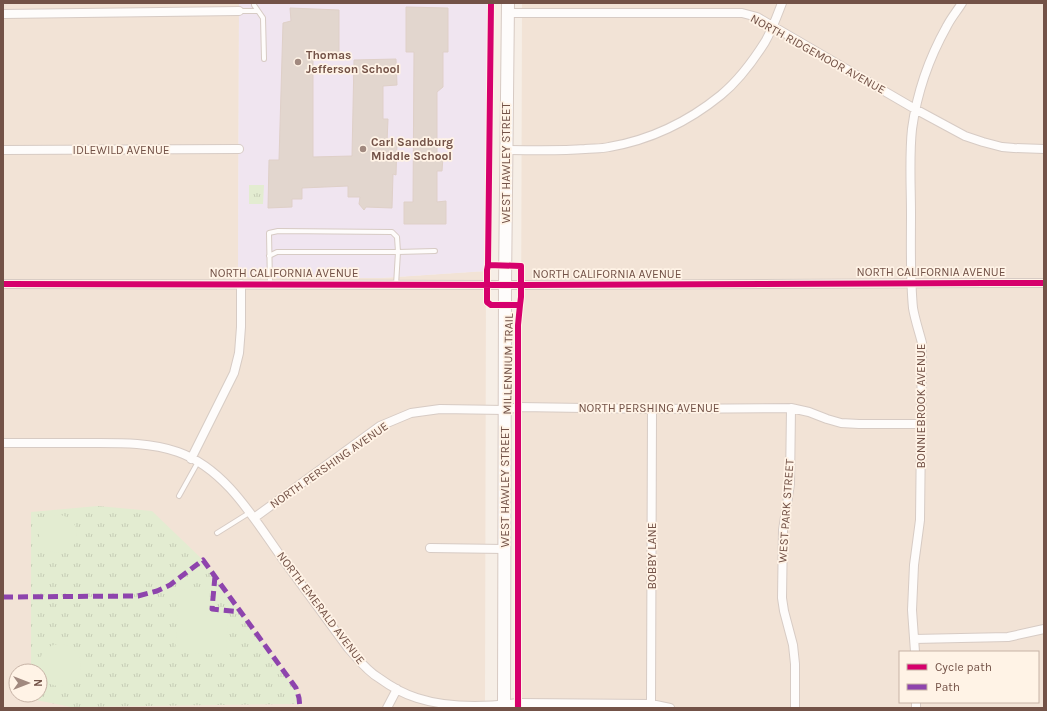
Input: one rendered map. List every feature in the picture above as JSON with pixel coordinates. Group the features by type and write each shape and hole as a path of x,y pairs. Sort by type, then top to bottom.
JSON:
{"street":[{"path":"506,150 568,150 608,147 650,136 689,118 721,95 745,70 765,41 782,3"},
{"name":"BONNIEBROOK AVENUE","path":"915,651 912,610 914,572 920,520 922,343 915,320 912,283 910,160 912,130 915,109 927,67 947,25 962,3"},
{"name":"NORTH RIDGEMOOR AVENUE","path":"508,8 742,13 757,17 915,109 965,136 983,142 1014,148 1044,149"},
{"name":"WEST HAWLEY STREET","path":"504,706 505,285 508,8"},
{"path":"3,14 239,11"},
{"name":"IDLEWILD AVENUE","path":"3,150 239,149"},
{"name":"NORTH CALIFORNIA AVENUE","path":"3,284 505,285 985,282 1044,283"},
{"path":"194,460 234,374 239,353 241,327 241,284"},
{"name":"NORTH PERSHING AVENUE","path":"252,516 380,426 411,412 440,409 505,410 518,407 652,409 791,408 809,412 841,423 922,424"},
{"name":"WEST PARK STREET","path":"791,408 790,484 783,530 782,598 793,645 795,664 795,708"},
{"name":"BOBBY LANE","path":"651,704 652,409"},
{"path":"3,443 144,444 178,452 194,460 229,486 252,516"},
{"name":"NORTH EMERALD AVENUE","path":"252,516 348,648 363,666 378,678 397,689 417,698 443,704 504,706 518,703 651,704 670,708"},
{"path":"430,548 505,549"},
{"path":"914,639 1008,638 1044,629"},
{"path":"387,708 397,689"}],"lane":[{"path":"254,3 263,18 264,59"},
{"path":"239,11 258,11"},
{"path":"270,284 269,233 278,231 392,232 397,237 398,252 396,285"},
{"path":"269,256 277,252 435,251"},
{"path":"179,496 194,460"},
{"path":"218,533 252,516"}],"shaded area":[{"path":"3,3 239,3 238,277 381,278 486,271 485,708 3,708"},
{"name":"Carl Sandburg Middle School","path":"239,3 489,3 486,271 381,278 238,277"},
{"path":"522,3 1044,3 1044,708 520,708"}],"green space":[{"path":"249,185 264,185 263,204 249,204"},
{"path":"98,506 152,511 203,560 297,692 298,704 71,707 48,702 48,663 31,663 31,512"},
{"path":"54,515 62,515 72,520 76,527 76,541 72,548 62,553 54,553 44,548 42,545 39,538 39,530 44,520 47,518"},
{"path":"180,589 210,590 209,610 228,611 226,655 175,652"},
{"path":"56,644 64,644 72,647 78,653 81,661 81,669 78,677 72,683 64,686 56,686 48,683 48,663 39,663 42,653 48,647"}],"building":[{"path":"406,7 448,8 448,52 443,52 443,87 437,92 437,157 443,157 442,171 437,171 437,202 446,201 446,224 404,224 404,202 413,202 414,52 406,52"},
{"path":"290,8 339,10 339,58 313,59 313,157 352,156 354,60 396,59 397,85 383,86 383,119 388,119 387,142 397,143 396,175 393,174 392,208 366,207 364,210 359,204 360,197 348,197 348,186 302,188 302,199 292,199 292,207 268,208 269,160 279,160 283,23 291,21"}],"marked path":[{"path":"3,597 138,596 157,591 170,585 203,560 296,688 300,708"},
{"path":"215,576 212,609 241,612"}],"cycle path":[{"name":"MILLENNIUM TRAIL","path":"491,3 487,302 491,305 520,305 518,325 518,708"},
{"path":"488,265 521,266 520,305"},
{"path":"3,284 521,285 1044,283"}],"place":[{"name":"Thomas Jefferson School","path":"298,62"},
{"name":"Carl Sandburg Middle School","path":"363,149"}]}
